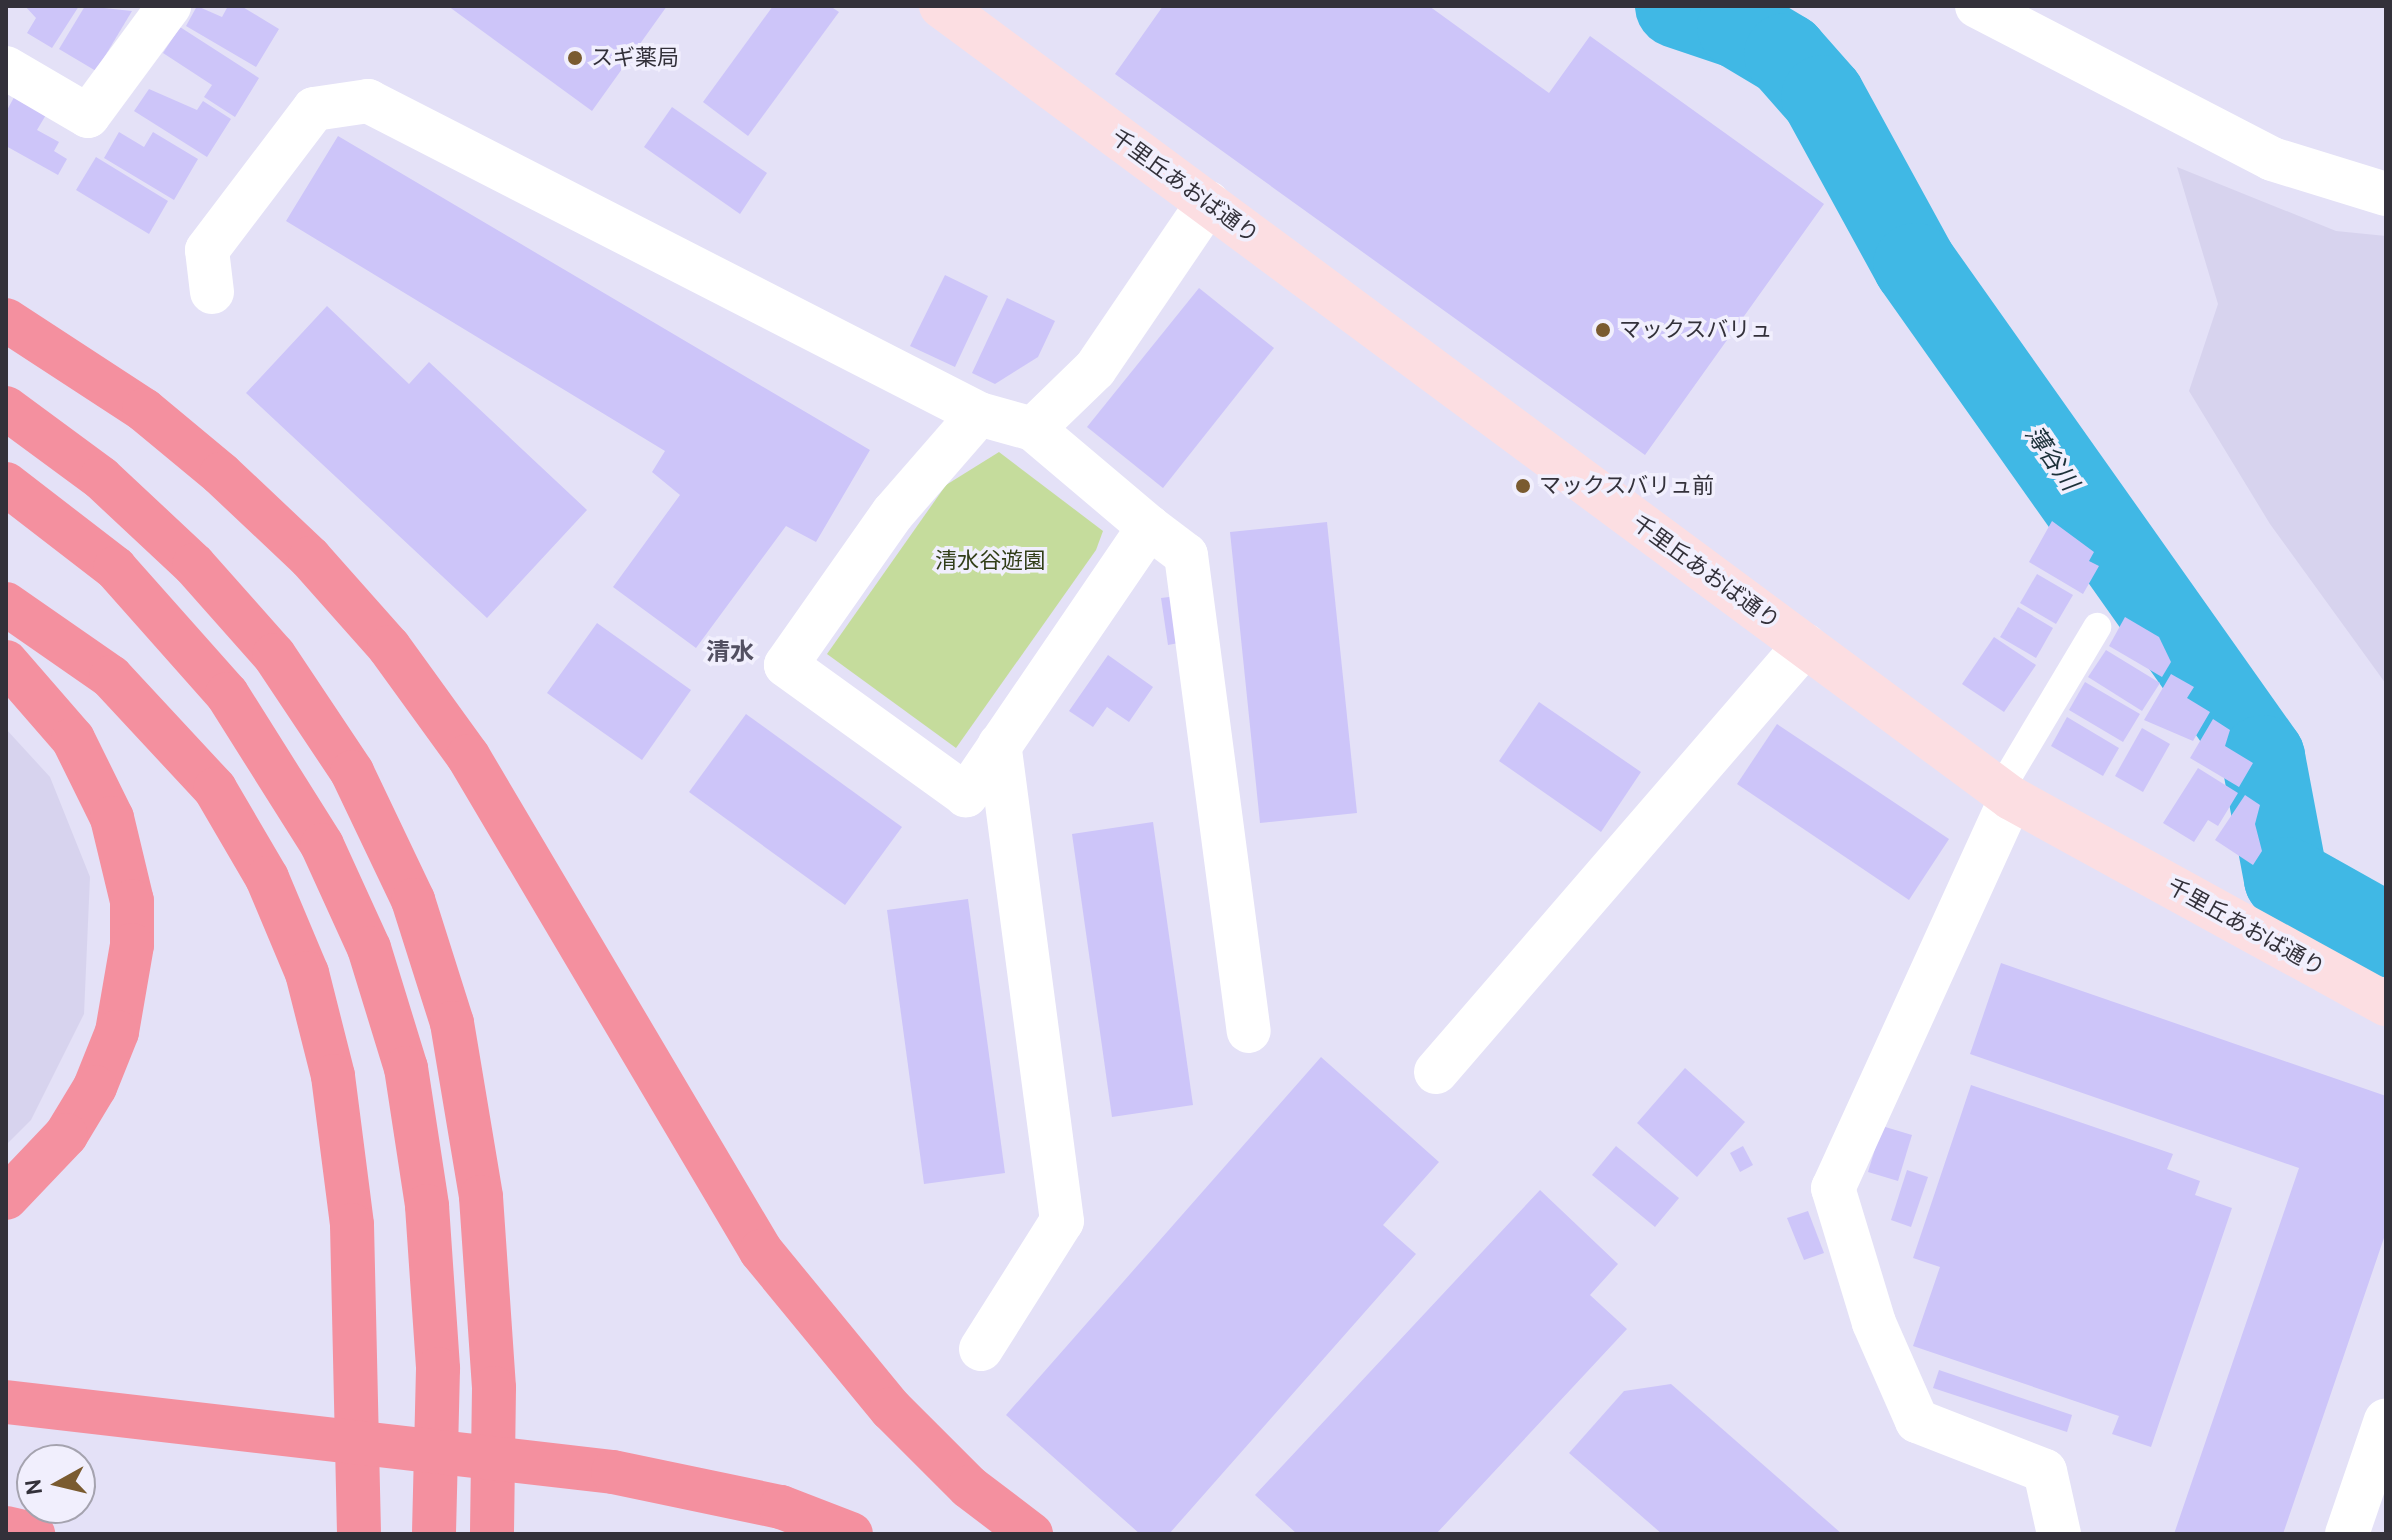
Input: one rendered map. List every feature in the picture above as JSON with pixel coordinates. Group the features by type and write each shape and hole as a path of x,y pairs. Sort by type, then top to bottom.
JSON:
{"highway":[{"path":"6,320 144,410 221,474 310,558 389,647 468,756 761,1251 891,1409 969,1487 1031,1534"},
{"path":"6,408 101,478 194,565 274,655 352,772 413,900 452,1023 481,1197 494,1388 492,1534"},
{"path":"6,484 115,568 227,694 322,845 369,948 406,1068 427,1206 438,1369 434,1533"},
{"path":"6,604 73,645 190,758 242,829 307,973 333,1076 352,1225 359,1531"},
{"path":"6,662 73,739 112,818 132,901 132,945 117,1032 95,1087 66,1135 6,1198"},
{"path":"6,1402 256,1436 613,1472 781,1507 851,1534"},
{"path":"6,1528 33,1534"}],"street":[{"path":"6,68 88,116 169,6"},
{"name":"千里丘あおば通り","path":"941,6 2006,794 2386,1004"},
{"path":"1977,6 2272,159 2386,194"},
{"path":"212,292 207,250 314,109 368,101 979,414 1033,429 1186,555 1249,1031"},
{"path":"1033,429 1095,369 1208,203"},
{"path":"979,414 893,513 786,665 966,795 1149,527"},
{"path":"1436,1072 1805,645"},
{"path":"981,1349 1062,1221 999,745"},
{"path":"2006,794 1833,1188 1874,1323 1917,1421 2045,1471 2059,1534"},
{"path":"2347,1534 2386,1420"}],"lane":[{"path":"2006,794 2097,627"}],"shaded area":[{"path":"2177,167 2336,231 2386,236 2386,684 2270,524 2189,391 2218,304"},
{"path":"6,729 50,777 90,877 84,1014 31,1120 6,1145"}],"green space":[{"name":"清水谷遊園","path":"999,452 1103,531 1096,550 956,748 827,654 946,485"}],"building":[{"path":"25,6 79,6 52,48 27,33 36,18"},
{"path":"85,6 132,11 96,71 59,49"},
{"path":"197,6 222,17 228,6 241,6 279,29 256,67 186,26"},
{"name":"スギ薬局","path":"448,6 667,6 592,111"},
{"path":"773,6 830,6 839,12 748,136 703,102"},
{"name":"マックスバリュ","path":"1163,6 1429,6 1549,93 1590,36 1824,204 1645,455 1115,74"},
{"path":"180,27 259,78 235,117 204,97 212,85 163,53"},
{"path":"149,89 197,110 203,101 231,119 207,157 134,111"},
{"path":"18,90 50,108 37,130 59,142 54,151 67,159 58,175 6,146 6,112"},
{"path":"672,107 767,173 740,214 644,147"},
{"path":"119,132 144,147 153,132 198,159 174,200 104,158"},
{"path":"338,136 870,450 816,542 786,526 696,648 613,587 680,495 652,472 665,451 286,221"},
{"path":"96,157 168,201 149,234 76,190"},
{"path":"945,275 988,296 955,367 910,346"},
{"path":"1199,288 1274,348 1163,488 1087,427"},
{"path":"1007,298 1055,321 1038,357 995,384 972,373"},
{"path":"327,306 409,384 429,362 587,510 487,618 246,393"},
{"path":"2052,521 2094,552 2089,561 2099,566 2083,594 2029,562"},
{"path":"1327,522 1357,813 1260,823 1230,532"},
{"path":"2037,574 2073,595 2056,624 2020,603"},
{"path":"1177,596 1184,642 1168,645 1161,598"},
{"path":"2018,607 2053,628 2036,658 2000,637"},
{"path":"2125,617 2159,637 2171,662 2162,677 2109,646"},
{"path":"597,623 691,690 642,760 547,693"},
{"path":"1994,637 2036,665 2004,712 1962,684"},
{"path":"2106,650 2160,683 2142,711 2088,677"},
{"path":"1108,655 1153,687 1129,722 1107,707 1093,727 1069,711"},
{"path":"2171,674 2194,687 2187,698 2210,712 2193,741 2144,720"},
{"path":"2085,682 2140,714 2123,742 2069,710"},
{"path":"1539,702 1641,772 1601,832 1499,761"},
{"path":"746,714 902,827 845,905 689,792"},
{"path":"2067,717 2119,748 2103,776 2051,746"},
{"path":"2213,719 2230,730 2225,746 2253,763 2239,787 2190,758"},
{"path":"1777,724 1949,839 1909,900 1737,784"},
{"path":"2142,728 2170,744 2143,792 2115,776"},
{"path":"2198,768 2238,793 2218,826 2208,820 2194,842 2163,823"},
{"path":"2245,795 2260,805 2255,824 2262,851 2253,865 2215,840"},
{"path":"1153,822 1193,1105 1112,1117 1072,834"},
{"path":"968,899 1005,1173 924,1184 887,910"},
{"path":"2001,963 2386,1096 2386,1232 2283,1534 2174,1534 2299,1168 1970,1054"},
{"path":"1321,1057 1439,1162 1383,1225 1416,1254 1169,1534 1140,1534 1006,1415"},
{"path":"1685,1068 1745,1122 1697,1177 1637,1123"},
{"path":"1971,1085 2173,1154 2167,1169 2200,1181 2195,1195 2232,1208 2151,1447 2112,1434 2119,1416 1913,1346 1940,1267 1913,1258"},
{"path":"1882,1126 1912,1135 1898,1181 1868,1172"},
{"path":"1616,1146 1679,1198 1655,1227 1592,1175"},
{"path":"1743,1146 1753,1165 1740,1172 1730,1153"},
{"path":"1907,1170 1928,1177 1911,1227 1891,1220"},
{"path":"1540,1190 1618,1264 1590,1295 1627,1329 1436,1534 1297,1534 1255,1495"},
{"path":"1808,1211 1824,1253 1804,1260 1787,1218"},
{"path":"1939,1370 2072,1415 2067,1432 1933,1388"},
{"path":"1671,1384 1842,1534 1662,1534 1569,1453 1624,1391"}],"waterway":[{"name":"薄谷川","path":"1677,6 1739,27 1786,55 1823,97 1915,265 2263,757 2286,879 2386,935"}],"place":[{"name":"スギ薬局","path":"575,58"},
{"name":"マックスバリュ","path":"1603,330"},
{"name":"マックスバリュ前","path":"1523,486"}],"district":[{"name":"清水","path":"730,652"}]}
